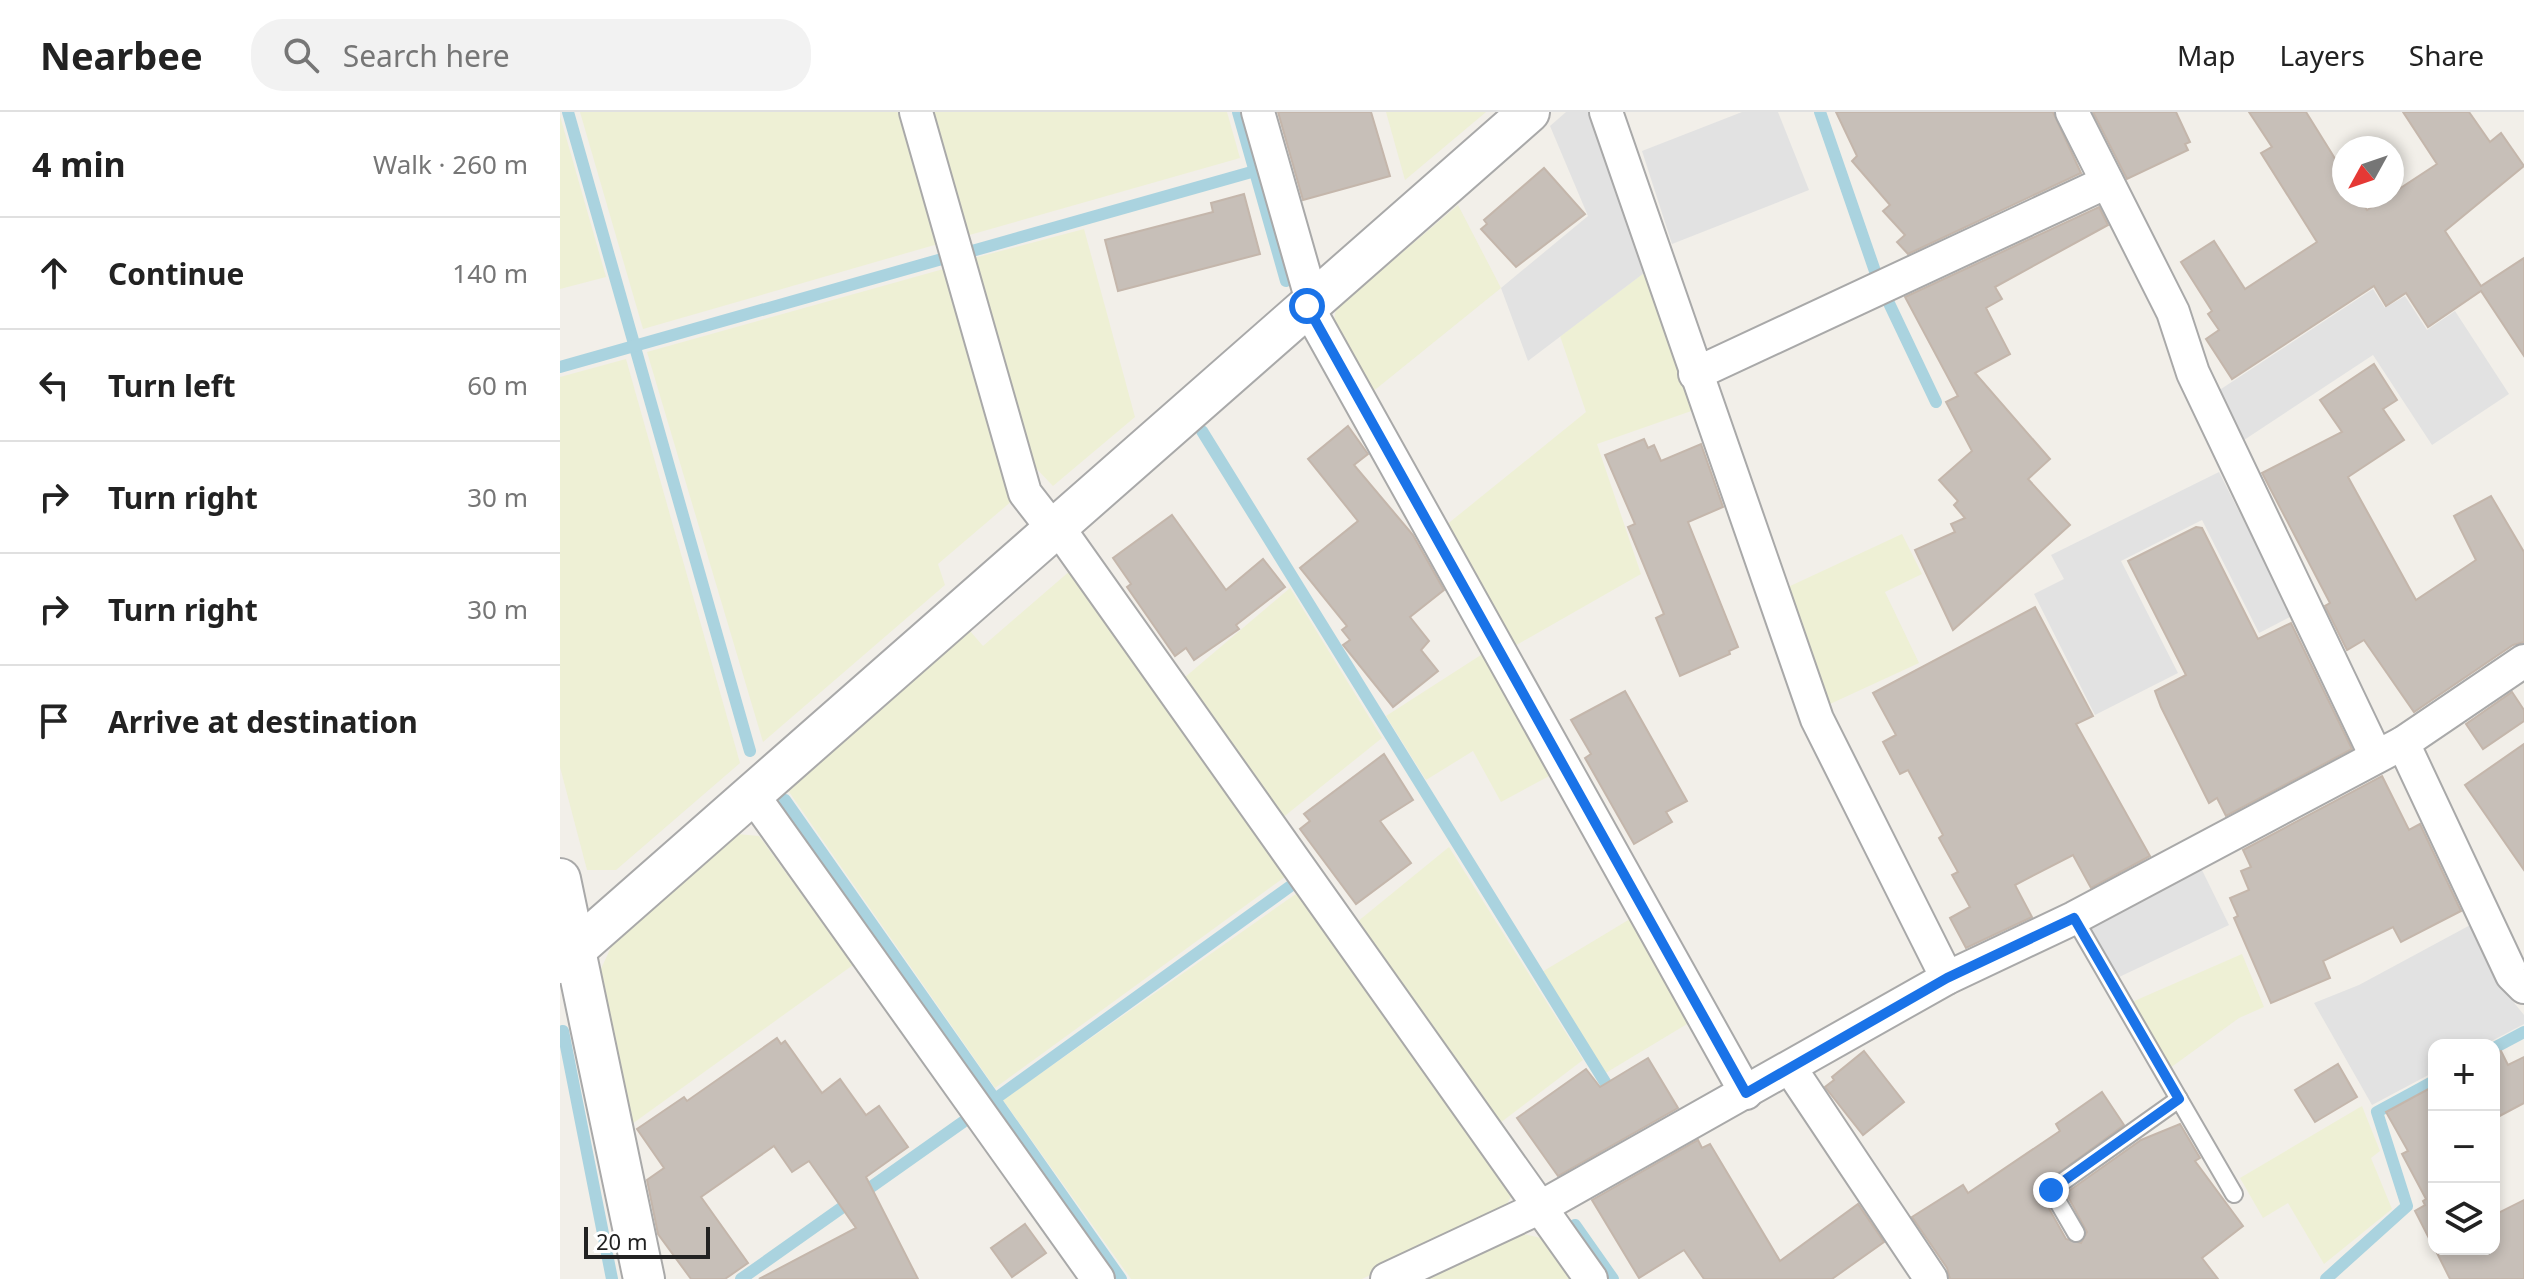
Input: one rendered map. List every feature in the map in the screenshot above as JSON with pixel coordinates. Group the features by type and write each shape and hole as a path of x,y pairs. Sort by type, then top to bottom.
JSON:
{"street":[{"path":"916,112 1025,493 1055,527 1591,1279"},
{"path":"1258,112 1310,304 1746,1093"},
{"path":"568,956 1529,112"},
{"path":"1606,112 1817,719 1947,978"},
{"path":"2072,112 2173,312 2193,373 2389,750 2508,967 2524,987"},
{"path":"1695,374 2107,182"},
{"path":"1387,1279 1541,1207 1947,978 2074,918 2389,750 2524,661"},
{"path":"752,794 1098,1279"},
{"path":"560,879 568,956 644,1279"},
{"path":"1790,1068 1931,1279"}],"lane":[{"path":"2074,918 2234,1194"},
{"path":"2076,1233 2051,1190 2179,1099"}],"green space":[{"path":"580,112 901,112 938,244 643,329"},
{"path":"931,112 1227,112 1240,158 966,236"},
{"path":"1386,112 1486,112 1405,180"},
{"path":"560,116 606,277 560,289"},
{"path":"1458,205 1501,288 1371,393 1333,325 1336,309"},
{"path":"1084,229 1135,417 1053,486 1031,463 974,258"},
{"path":"947,268 1013,500 938,564 945,585 763,742 647,352"},
{"path":"1648,270 1697,409 1597,444 1641,574 1513,647 1445,526 1586,412 1560,336"},
{"path":"626,359 740,763 616,870 587,870 560,767 560,377"},
{"path":"1902,534 1922,574 1885,592 1919,663 1830,704 1788,587"},
{"path":"1071,570 1289,874 995,1088 787,789 970,631 983,646"},
{"path":"1290,588 1382,738 1281,819 1184,678"},
{"path":"1484,653 1551,775 1501,802 1473,751 1426,780 1386,716"},
{"path":"737,834 759,836 853,965 632,1124 600,971 612,945"},
{"path":"1449,847 1583,1060 1500,1123 1357,922"},
{"path":"1300,891 1514,1191 1502,1213 1362,1279 1131,1279 1003,1100"},
{"path":"1630,919 1692,1021 1604,1074 1542,972"},
{"path":"2242,954 2264,1007 2239,1018 2170,1068 2132,1002"},
{"path":"2362,1106 2380,1151 2371,1158 2392,1209 2324,1264 2288,1203 2263,1218 2240,1178"},
{"path":"1516,1232 1545,1239 1573,1279 1419,1279"}],"shaded area":[{"path":"1566,112 1594,112 1648,270 1528,361 1501,288 1588,216 1550,126"},
{"path":"1742,112 1778,112 1809,190 1672,244 1642,151"},
{"path":"2373,289 2385,308 2405,296 2427,330 2455,311 2509,394 2432,445 2373,355 2241,442 2218,391"},
{"path":"2219,472 2292,616 2259,633 2202,520 2121,561 2178,673 2095,715 2034,594 2064,579 2051,555"},
{"path":"2199,864 2229,925 2117,978 2089,931 2097,915"},
{"path":"2474,923 2502,988 2524,1015 2524,1024 2495,1039 2428,1039 2428,1075 2372,1105 2314,1003 2359,985"}],"building":[{"path":"1278,112 1371,112 1390,176 1303,200"},
{"path":"1836,112 2053,112 2081,173 1908,254 1897,242 1905,235 1883,211 1890,205 1852,161 1857,156"},
{"path":"2093,112 2176,112 2190,142 2185,144 2188,150 2127,179"},
{"path":"2249,112 2306,112 2332,154 2332,208 2404,208 2404,186 2437,164 2403,112 2469,112 2490,142 2501,133 2524,166 2445,231 2481,286 2524,258 2524,356 2481,291 2428,327 2406,293 2386,306 2374,286 2232,379 2206,339 2219,330 2208,314 2212,311 2181,262 2214,241 2245,289 2317,242 2261,153 2272,147"},
{"path":"1544,168 1585,214 1516,267 1481,229 1487,224 1484,220"},
{"path":"1244,194 1260,254 1118,291 1105,240 1213,212 1211,203"},
{"path":"2099,207 2108,225 1995,287 2002,299 1986,308 2010,354 1975,373 2050,459 2028,479 2070,525 1953,630 1915,550 1955,532 1951,524 1965,518 1954,505 1958,501 1939,480 1972,451 1946,402 1958,396 1905,297"},
{"path":"2374,364 2397,400 2383,409 2404,440 2348,477 2416,600 2476,560 2454,516 2491,496 2524,552 2524,642 2513,645 2414,712 2364,640 2347,650 2325,606 2330,603 2262,473 2342,432 2320,400"},
{"path":"1348,426 1368,454 1354,465 1413,535 1444,590 1410,617 1429,641 1421,650 1438,671 1393,707 1343,645 1350,640 1342,630 1347,626 1300,568 1358,521 1308,459"},
{"path":"1644,439 1648,448 1654,445 1661,461 1701,444 1723,507 1688,522 1738,647 1729,651 1730,654 1680,676 1656,618 1664,614 1628,527 1635,524 1605,455"},
{"path":"1172,515 1226,590 1263,559 1285,587 1236,625 1239,629 1194,660 1186,648 1175,656 1127,587 1131,584 1113,558"},
{"path":"2196,527 2202,528 2258,639 2291,623 2352,749 2226,816 2217,798 2209,803 2161,707 2155,691 2186,675 2128,561"},
{"path":"2035,607 2093,716 2076,724 2150,856 2091,888 2073,855 2015,885 2032,917 1966,948 1950,918 1970,907 1952,875 1958,872 1939,838 1943,835 1908,770 1900,774 1883,742 1896,735 1873,693"},
{"path":"1625,691 1687,801 1666,812 1672,822 1634,844 1585,758 1591,754 1571,720"},
{"path":"2512,692 2524,710 2524,721 2483,749 2466,724"},
{"path":"2524,744 2524,870 2465,785"},
{"path":"1384,754 1413,800 1380,821 1411,863 1356,904 1300,829 1310,821 1304,814"},
{"path":"2382,776 2409,830 2420,824 2461,911 2401,942 2393,927 2323,961 2330,978 2271,1003 2234,918 2238,916 2230,898 2249,890 2241,871 2251,867 2243,850"},
{"path":"777,1038 781,1044 785,1041 822,1093 840,1079 866,1115 879,1106 908,1147 866,1177 918,1279 759,1279 856,1228 809,1161 792,1172 774,1146 701,1197 748,1263 725,1279 691,1279 658,1234 647,1180 664,1168 637,1129 684,1097 687,1101"},
{"path":"1864,1051 1904,1102 1863,1135 1825,1087 1834,1080 1832,1077"},
{"path":"2500,1051 2508,1065 2524,1057 2524,1103 2500,1116 2500,1111"},
{"path":"1648,1058 1678,1108 1558,1176 1517,1118 1586,1069 1600,1087"},
{"path":"2338,1064 2357,1097 2315,1122 2295,1090"},
{"path":"2428,1089 2428,1236 2415,1211 2425,1205 2423,1201 2426,1199 2402,1154 2408,1151 2386,1112"},
{"path":"2102,1092 2124,1125 2041,1186 2042,1196 2066,1239 2081,1243 2087,1232 2066,1193 2141,1140 2180,1124 2200,1158 2195,1161 2243,1226 2202,1258 2218,1279 1950,1279 1947,1268 1912,1217 1963,1185 1968,1193 2060,1131 2056,1124"},
{"path":"1698,1140 1702,1148 1710,1144 1780,1261 1858,1204 1884,1242 1832,1279 1704,1279 1684,1250 1639,1278 1592,1200"},
{"path":"2524,1200 2524,1279 2450,1279 2438,1255 2500,1255 2500,1212"},
{"path":"1025,1224 1046,1253 1012,1277 991,1248"}],"waterway":[{"path":"568,112 750,751"},
{"path":"1238,112 1286,281"},
{"path":"1820,112 1877,277"},
{"path":"972,251 1255,171"},
{"path":"560,367 942,259"},
{"path":"1887,299 1936,402"},
{"path":"1202,431 1613,1095"},
{"path":"785,800 1121,1279"},
{"path":"995,1099 1292,885"},
{"path":"563,1031 612,1279"},
{"path":"2500,1045 2524,1032"},
{"path":"2326,1279 2407,1206 2377,1112 2428,1084"},
{"path":"741,1279 963,1122"},
{"path":"1575,1225 1613,1279"}],"route":[{"path":"1307,306 1746,1093 1947,978 2074,918 2179,1099 2051,1190"}]}
